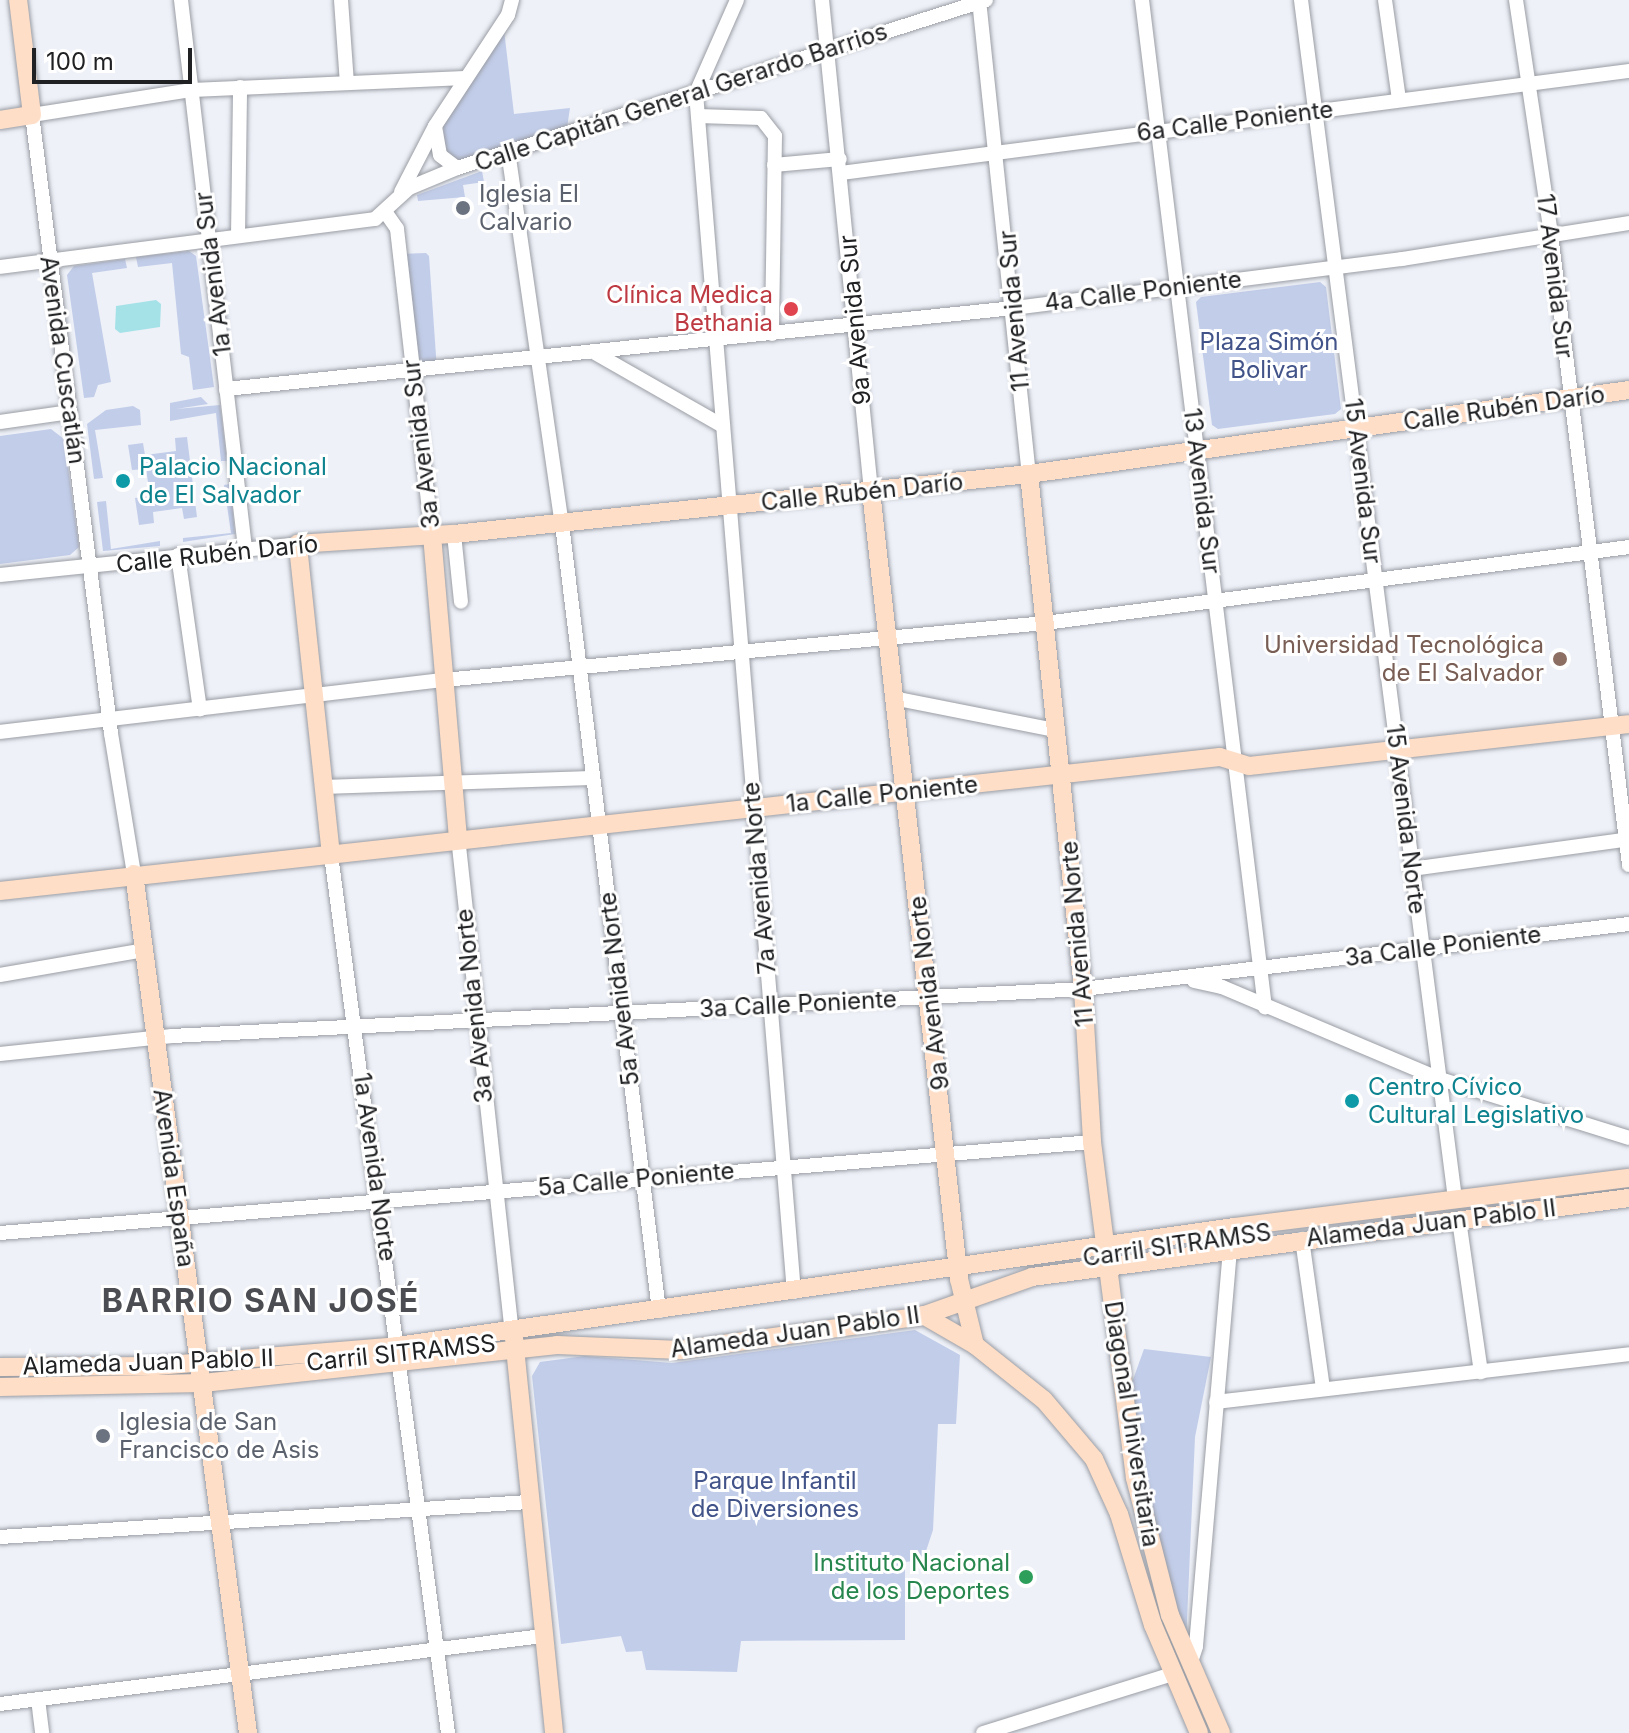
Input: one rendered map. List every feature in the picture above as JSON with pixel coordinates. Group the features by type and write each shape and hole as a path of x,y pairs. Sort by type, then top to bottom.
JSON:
{"main road":[{"name":"Avenida Cuscatlán","path":"18,0 32,115"},
{"path":"0,120 32,115"},
{"name":"Calle Rubén Darío","path":"298,544 562,524 1029,474 1629,390"},
{"name":"11 Avenida Sur","path":"1029,474 1045,623"},
{"name":"9a Avenida Sur","path":"871,491 886,640"},
{"name":"3a Avenida Sur","path":"432,535 444,680"},
{"path":"298,544 312,697"},
{"name":"11 Avenida Norte","path":"1045,623 1083,989 1092,1142 1107,1255"},
{"name":"9a Avenida Norte","path":"886,640 931,997 960,1285 975,1345"},
{"name":"3a Avenida Norte","path":"444,680 458,837"},
{"name":"1a Avenida Norte","path":"312,697 331,855"},
{"name":"1a Calle Poniente","path":"0,891 134,874 331,855 458,837 1220,757 1235,764 1620,725"},
{"name":"Avenida España","path":"134,874 248,1733"},
{"name":"Alameda Juan Pablo II","path":"514,1341 667,1351 923,1315 960,1285 1107,1255 1455,1199 1629,1178"},
{"name":"Carril SITRAMSS","path":"514,1341 960,1285 1012,1270 1107,1255 1629,1188"},
{"name":"Alameda Juan Pablo II","path":"0,1387 398,1355 514,1341 659,1311 794,1292 1009,1282 1107,1255 1230,1248 1629,1198"},
{"name":"Diagonal Universitaria","path":"1107,1255 1140,1507 1182,1670 1194,1731"},
{"name":"Diagonal Universitaria","path":"923,1315 975,1345 1066,1421 1094,1459 1182,1670 1221,1733"},
{"path":"514,1341 554,1733"},
{"name":"Alameda Juan Pablo II","path":"0,1367 202,1373"},
{"path":"0,1377 202,1373"},
{"path":"1094,1459 1116,1461 1130,1445"},
{"path":"1119,1514 1124,1498 1140,1507"}],"street":[{"name":"1a Avenida Sur","path":"181,0 245,548"},
{"path":"341,0 347,83"},
{"path":"401,193 435,126 508,15 512,0"},
{"path":"696,93 708,56 737,0"},
{"name":"9a Avenida Sur","path":"822,0 857,325 871,491"},
{"name":"13 Avenida Sur","path":"1142,0 1265,1008"},
{"name":"15 Avenida Sur","path":"1301,0 1376,582"},
{"path":"1385,0 1399,100"},
{"name":"17 Avenida Sur","path":"1516,0 1551,234 1592,552 1620,725 1629,865"},
{"name":"Calle Capitán General Gerardo Barrios","path":"386,213 401,193 457,168 982,1"},
{"name":"11 Avenida Sur","path":"982,1 1029,474"},
{"name":"6a Calle Poniente","path":"774,165 840,166 1158,132 1629,71"},
{"path":"32,115 192,90 465,78"},
{"path":"238,236 240,87"},
{"name":"7a Avenida Norte","path":"696,93 739,655 794,1292"},
{"name":"Avenida Cuscatlán","path":"32,115 109,719"},
{"path":"698,116 761,118 775,136 772,334"},
{"path":"435,126 440,155 457,168"},
{"name":"5a Avenida Norte","path":"508,151 541,359 659,1311"},
{"path":"0,267 375,219 386,213"},
{"name":"3a Avenida Sur","path":"386,213 397,229 432,535"},
{"name":"4a Calle Poniente","path":"226,389 1014,308 1336,267 1629,223"},
{"path":"595,353 723,426"},
{"path":"0,422 70,412"},
{"path":"454,534 461,602"},
{"name":"Calle Rubén Darío","path":"0,575 298,544"},
{"path":"0,732 444,680 739,655 1045,623 1629,547"},
{"path":"178,555 200,709"},
{"name":"15 Avenida Norte","path":"1376,582 1455,1199"},
{"path":"893,698 1055,730"},
{"name":"Avenida España","path":"109,719 134,874"},
{"path":"322,787 452,780 592,778"},
{"name":"3a Avenida Norte","path":"458,837 494,1192 514,1341"},
{"path":"1411,869 1627,839"},
{"name":"1a Avenida Norte","path":"331,855 381,1205 448,1733"},
{"name":"3a Calle Poniente","path":"0,1054 156,1037 1083,989 1629,924"},
{"path":"0,975 144,950"},
{"path":"1176,979 1222,987 1265,1008 1440,1079 1629,1138"},
{"name":"5a Calle Poniente","path":"0,1233 381,1205 781,1165 1092,1142"},
{"path":"1459,1220 1481,1372"},
{"path":"1302,1239 1323,1389"},
{"path":"983,1733 1182,1670 1196,1646 1230,1248"},
{"path":"1216,1402 1629,1354"},
{"path":"0,1537 420,1512 529,1502"},
{"path":"0,1704 543,1636"},
{"path":"38,1699 42,1733"}],"green space":[{"path":"504,30 514,114 570,108 567,128 459,161 446,155 443,126"},
{"path":"482,171 484,182 463,185 465,197 418,201 417,195"},
{"path":"189,251 196,256 214,387 193,390 189,357 181,354 172,263 138,267 136,257"},
{"path":"426,253 429,256 437,370 412,369 399,254"},
{"path":"125,259 127,268 92,273 111,382 98,385 94,397 84,398 67,275 74,266"},
{"name":"Plaza Simón Bolivar","path":"1320,282 1326,287 1341,409 1335,414 1218,429 1212,425 1196,302 1201,297"},
{"path":"201,397 208,404 176,409 220,405 227,461 221,461 216,413 170,421 170,403"},
{"path":"133,406 140,410 141,425 95,430 103,478 94,479 87,424 106,410"},
{"path":"51,429 64,439 79,547 70,555 0,564 0,436"},
{"path":"187,437 197,517 184,519 182,508 153,512 154,523 139,525 135,498 150,496 146,469 132,470 128,445 143,443 145,455 176,451 175,438"},
{"path":"230,484 235,534 183,542 183,538 231,533 224,485"},
{"path":"106,501 111,549 160,541 160,546 103,551 97,502"},
{"name":"Parque Infantil de Diversiones","path":"915,1330 960,1355 956,1424 938,1424 933,1530 923,1560 905,1562 905,1640 741,1641 737,1672 646,1670 642,1651 626,1652 621,1636 561,1644 532,1376 540,1362 585,1356 672,1363"},
{"path":"1144,1349 1211,1357 1195,1437 1186,1643 1173,1608 1134,1427 1130,1388"}],"shaded area":[{"path":"156,300 161,304 160,327 120,333 115,329 116,306"}],"place":[{"name":"Iglesia El Calvario","path":"463,208"},
{"name":"Clínica Medica Bethania","path":"791,309"},
{"name":"Palacio Nacional de El Salvador","path":"123,481"},
{"name":"Universidad Tecnológica de El Salvador","path":"1560,659"},
{"name":"Centro Cívico Cultural Legislativo","path":"1352,1101"},
{"name":"Iglesia de San Francisco de Asis","path":"103,1436"},
{"name":"Instituto Nacional de los Deportes","path":"1026,1577"}],"district":[{"name":"BARRIO SAN JOSÉ","path":"261,1301"}]}
